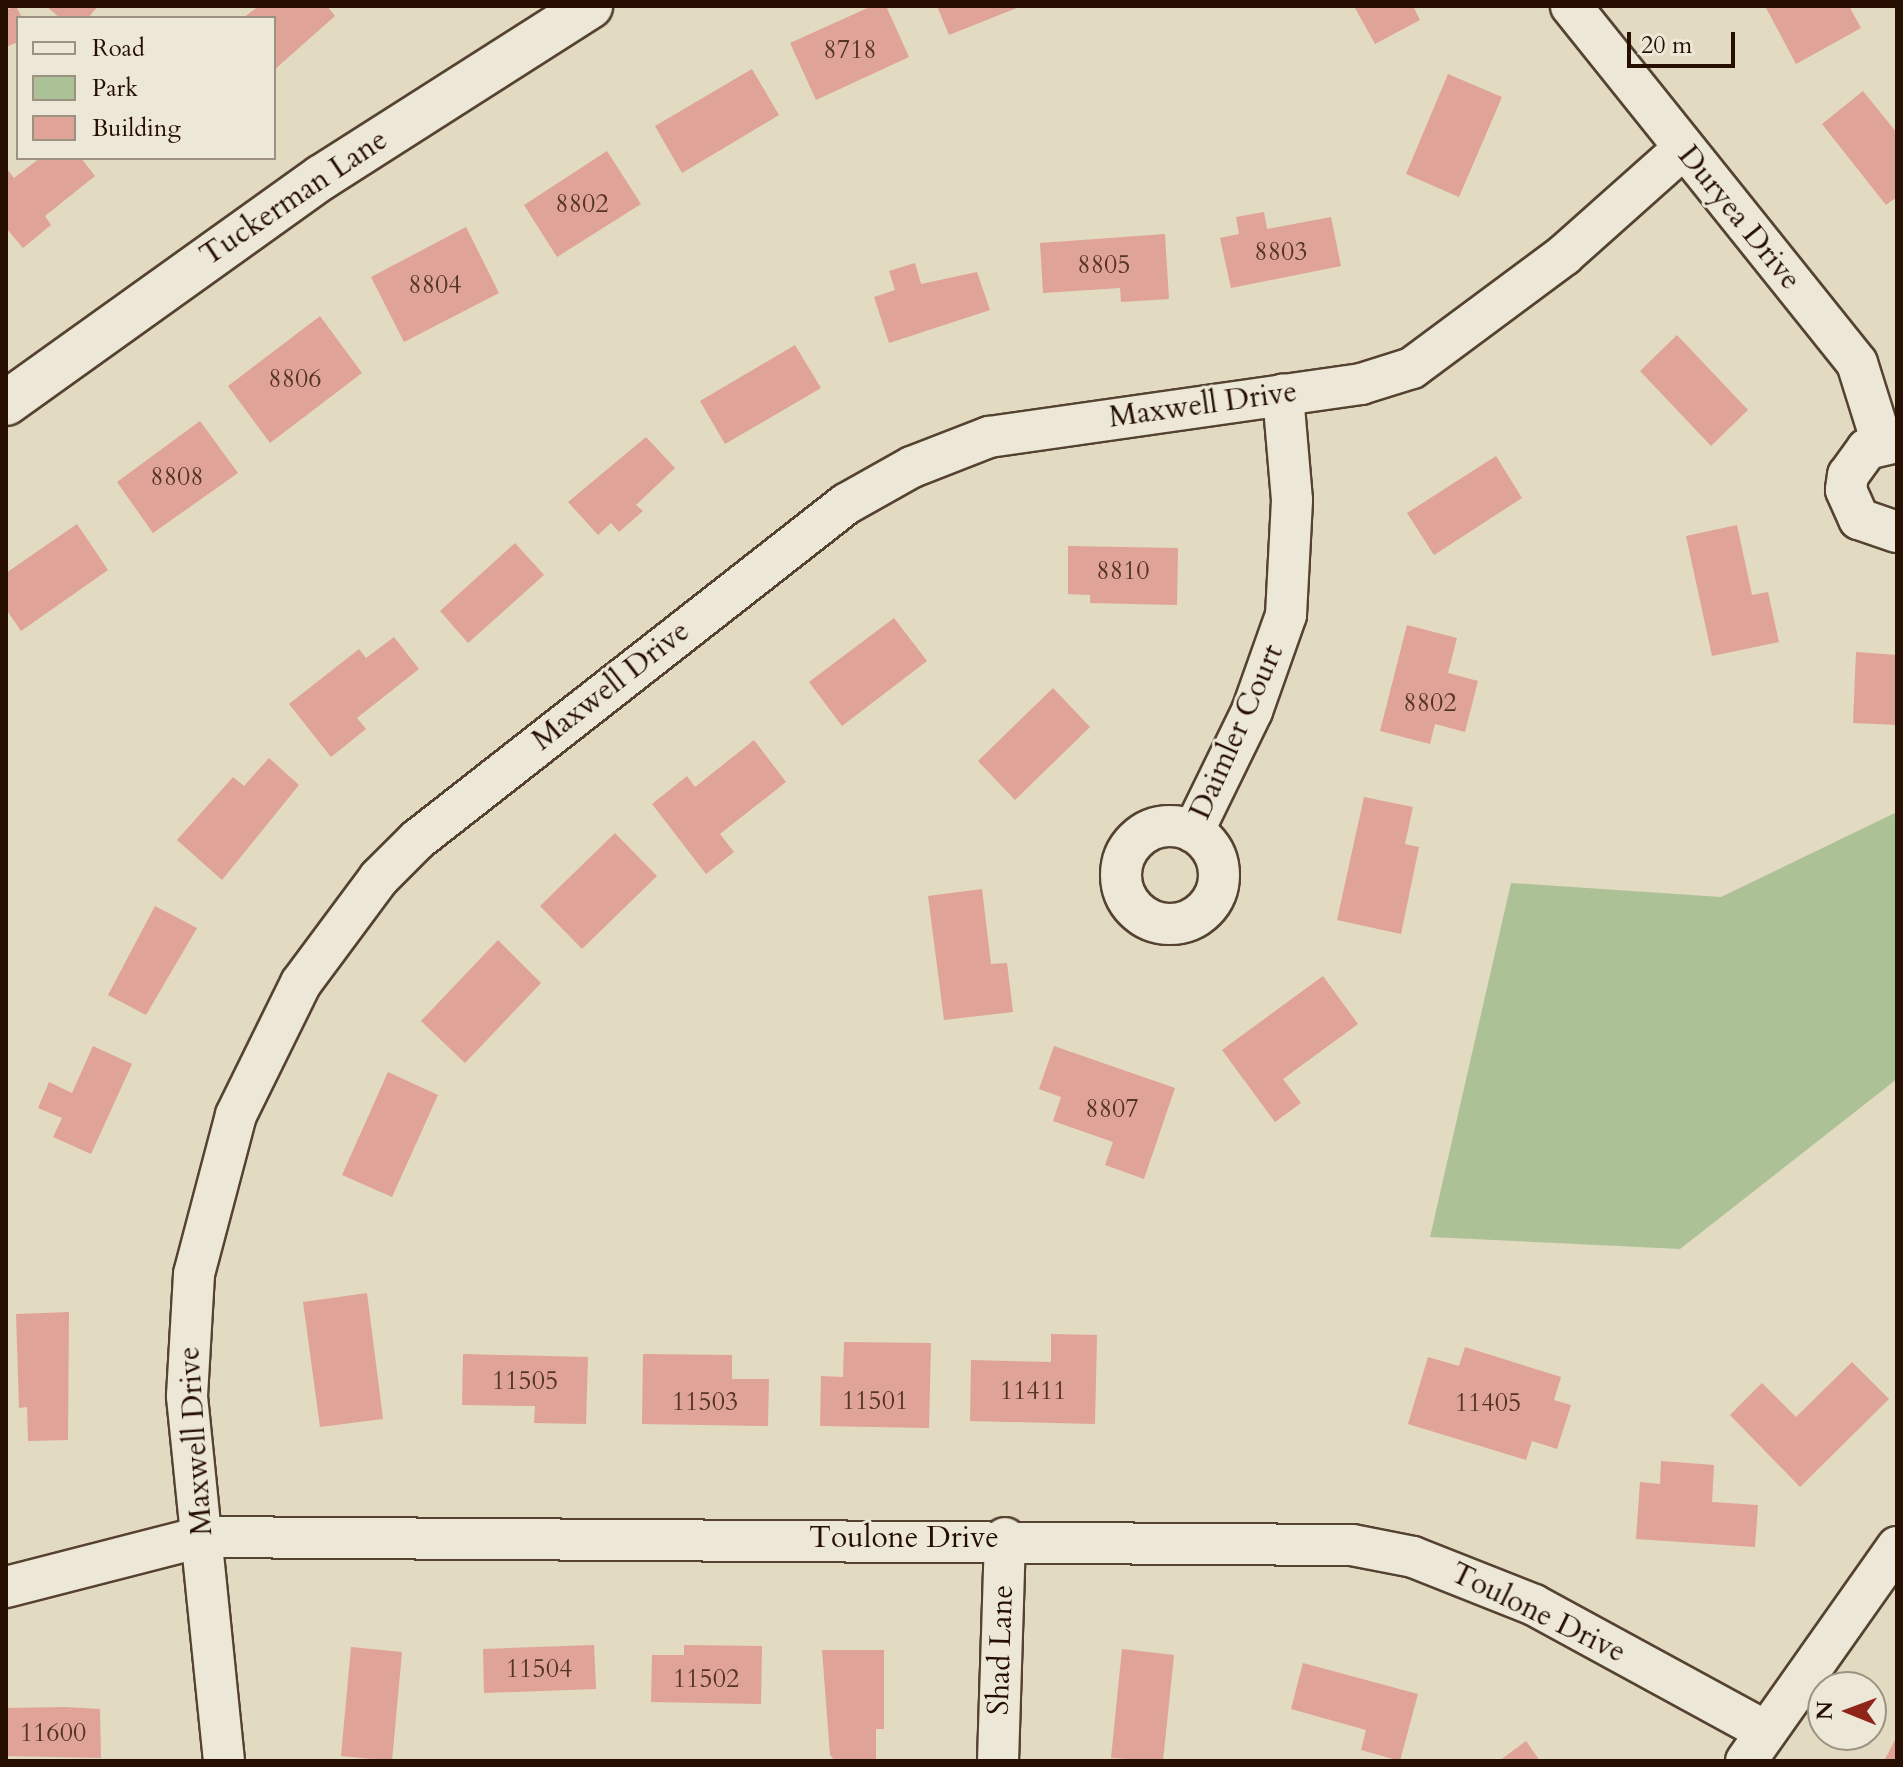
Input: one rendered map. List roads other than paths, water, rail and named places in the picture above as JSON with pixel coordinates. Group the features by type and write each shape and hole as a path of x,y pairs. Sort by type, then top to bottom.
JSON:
{"main road":[{"name":"Tuckerman Lane","path":"6,403 322,177 590,6"}],"street":[{"name":"Duryea Drive","path":"1571,6 1857,363 1889,442 1856,460 1846,490 1859,519 1897,532"},
{"name":"Maxwell Drive","path":"224,1761 187,1396 189,1328 214,1183 236,1115 295,995 329,938 379,878 417,840 787,546 912,467 989,437 1361,384 1412,368 1564,255 1683,149"},
{"name":"Daimler Court","path":"1193,832 1252,711 1286,615 1292,500 1283,394"},
{"name":"Toulone Drive","path":"6,1587 201,1537 1289,1541 1413,1557 1534,1605 1756,1746"},
{"name":"Shad Lane","path":"998,1761 1005,1538"},
{"path":"1756,1746 1897,1547"}]}
